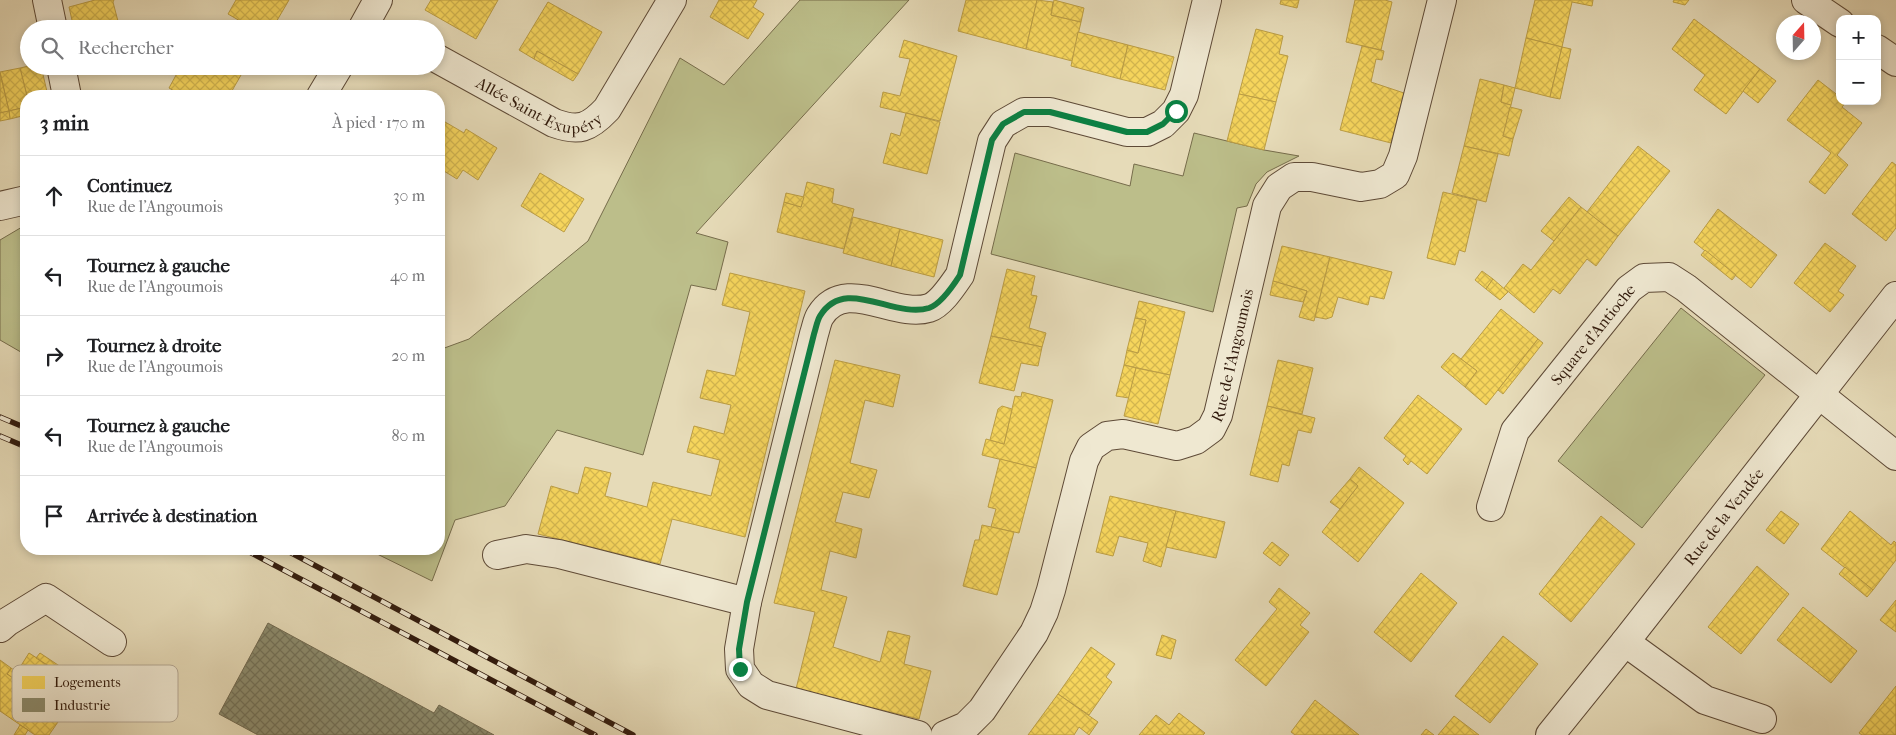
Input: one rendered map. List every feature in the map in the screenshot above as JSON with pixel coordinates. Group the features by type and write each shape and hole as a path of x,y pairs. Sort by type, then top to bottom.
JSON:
{"street":[{"path":"47,0 51,20"},
{"name":"Allée Saint-Exupéry","path":"445,63 554,124 569,128 584,126 596,120 607,109 672,0"},
{"path":"918,735 767,695 752,685 740,669 739,649 747,602 820,316 828,306 847,298 859,298 909,311 930,308 949,292 960,275 992,140 1003,124 1024,112 1050,112 1127,132 1147,132 1163,124 1176,111 1184,95 1207,0"},
{"name":"Rue de l'Angoumois","path":"945,735 966,726 982,710 1034,632 1044,612 1051,590 1084,460 1091,447 1107,436 1123,434 1177,446 1196,440 1211,429 1218,415 1267,206 1279,187 1294,178 1312,177 1361,187 1380,184 1395,174 1403,156 1442,0"},
{"path":"1806,0 1836,21"},
{"path":"1881,52 1896,62"},
{"path":"63,75 67,90"},
{"path":"325,90 334,75"},
{"path":"0,206 20,201"},
{"name":"Square d'Antioche","path":"1492,508 1515,431 1629,289 1644,278 1669,277 1686,288 1896,456"},
{"name":"Rue de la Vendée","path":"1550,735 1820,396 1896,296"},
{"path":"497,555 526,549 559,554 747,602"},
{"path":"0,628 46,598 112,642"},
{"path":"1625,642 1705,700 1762,719"}],"green space":[{"path":"800,0 909,0 696,233 728,242 716,290 691,285 643,455 557,430 505,506 455,520 445,547 445,348 469,339 588,241 680,58 724,85"},
{"path":"1194,133 1264,150 1299,156 1267,172 1256,184 1247,206 1237,208 1213,312 991,254 1015,153 1130,186 1134,164 1183,176"},
{"path":"20,228 20,352 0,340 0,240"},
{"path":"1681,308 1765,375 1642,528 1558,461"},
{"path":"379,555 442,555 432,581"}],"building: Logements":[{"path":"95,0 114,0 118,20 72,20 69,7"},
{"path":"236,0 289,0 277,20 238,20 228,14"},
{"path":"431,0 498,0 476,39 425,10"},
{"path":"719,0 757,0 753,7 764,14 748,39 710,17"},
{"path":"966,0 1037,0 1026,49 958,31"},
{"path":"1037,0 1053,2 1051,15 1081,22 1072,61 1026,49"},
{"path":"1054,0 1084,8 1081,22 1051,15"},
{"path":"1281,0 1299,0 1297,8 1280,4"},
{"path":"1355,0 1385,0 1392,2 1381,50 1346,42"},
{"path":"1535,0 1593,0 1592,6 1572,2 1562,47 1526,38"},
{"path":"1674,0 1689,0 1685,5 1673,2"},
{"path":"548,2 602,32 578,74 537,51 534,59 519,50"},
{"path":"1694,19 1760,69 1726,114 1694,90 1705,75 1672,49"},
{"path":"1256,29 1283,36 1279,54 1288,56 1276,102 1239,94"},
{"path":"1078,32 1128,45 1120,79 1071,66"},
{"path":"1526,38 1562,47 1550,97 1515,88"},
{"path":"904,40 957,56 940,121 880,107 883,92 900,96 910,59 899,57"},
{"path":"1128,45 1174,57 1165,90 1120,79"},
{"path":"1362,46 1384,51 1382,60 1376,59 1371,82 1404,93 1391,143 1340,130"},
{"path":"1562,47 1571,49 1560,99 1550,97"},
{"path":"537,51 578,74 573,81 534,59"},
{"path":"20,68 20,75 22,75 26,90 20,90 20,108 9,111 0,72"},
{"path":"1760,69 1776,81 1758,103 1743,91"},
{"path":"0,73 9,111 0,113"},
{"path":"22,75 43,75 47,90 26,90"},
{"path":"176,75 241,75 232,90 172,90 169,88"},
{"path":"1480,79 1504,85 1501,102 1511,105 1503,136 1513,139 1509,156 1464,146"},
{"path":"1818,80 1836,94 1836,105 1844,105 1842,107 1862,123 1837,155 1848,165 1825,194 1809,182 1831,153 1787,120"},
{"path":"1504,85 1515,88 1511,105 1501,102"},
{"path":"1239,94 1276,102 1264,150 1227,141"},
{"path":"1510,107 1522,110 1513,139 1503,136"},
{"path":"20,108 20,116 10,119 9,111"},
{"path":"9,111 10,119 0,121 0,113"},
{"path":"906,113 940,122 927,174 883,163 891,133 900,136"},
{"path":"445,122 464,133 466,129 497,148 478,180 463,170 457,179 445,172"},
{"path":"1464,146 1498,154 1486,202 1452,193"},
{"path":"1638,146 1670,171 1618,236 1587,212"},
{"path":"1892,162 1896,165 1896,228 1886,241 1852,214"},
{"path":"540,173 584,199 564,232 521,206"},
{"path":"807,182 834,189 832,203 854,209 844,249 777,232 784,202 801,207"},
{"path":"1443,192 1477,200 1465,252 1459,250 1455,265 1427,258"},
{"path":"786,193 804,197 801,207 784,202"},
{"path":"1569,197 1581,207 1554,241 1541,231"},
{"path":"1581,207 1618,236 1596,266 1587,259 1560,294 1553,289 1534,313 1504,288 1523,264 1531,270"},
{"path":"1718,209 1777,255 1751,288 1694,242"},
{"path":"853,217 900,229 891,266 843,253"},
{"path":"900,229 943,240 934,277 891,266"},
{"path":"1825,243 1856,266 1838,291 1844,295 1830,312 1794,283"},
{"path":"1282,246 1330,257 1314,321 1299,317 1307,291 1273,281"},
{"path":"1705,250 1736,275 1732,280 1701,255"},
{"path":"1330,257 1392,272 1384,299 1370,296 1368,305 1338,297 1332,317 1326,319 1315,317"},
{"path":"1007,269 1035,276 1031,295 1037,296 1029,328 1046,333 1042,347 991,336"},
{"path":"1482,271 1493,279 1486,289 1475,280"},
{"path":"730,273 805,291 745,537 672,519 660,564 538,534 551,486 578,494 585,467 611,473 605,496 647,507 653,482 711,496 720,460 687,452 694,426 724,434 731,405 700,398 707,370 735,376 750,312 722,305"},
{"path":"1493,279 1508,292 1500,300 1486,289"},
{"path":"1273,281 1307,291 1303,302 1270,295"},
{"path":"1139,301 1185,312 1170,375 1124,365 1127,350 1138,353 1146,320 1135,318"},
{"path":"1501,309 1538,339 1486,405 1465,387 1477,371 1461,359"},
{"path":"1135,318 1146,320 1138,353 1127,350"},
{"path":"991,336 1042,347 1038,366 1021,363 1014,391 979,383"},
{"path":"1538,339 1543,343 1503,394 1498,390"},
{"path":"1453,353 1477,371 1465,387 1441,367"},
{"path":"835,360 900,375 893,407 865,400 850,463 877,470 869,498 843,492 835,522 862,529 856,558 830,551 821,590 847,597 833,647 880,662 888,631 910,636 904,664 931,671 919,719 796,689 815,612 774,603"},
{"path":"1278,360 1313,368 1302,414 1267,406"},
{"path":"1124,365 1136,368 1129,398 1116,396"},
{"path":"1136,368 1170,375 1158,424 1124,416"},
{"path":"1022,392 1053,400 1036,468 982,455 986,439 1004,444 1015,396 1021,397"},
{"path":"1418,395 1462,429 1427,474 1411,461 1408,465 1403,460 1406,456 1384,438"},
{"path":"1002,406 1012,409 1004,444 990,440 998,409"},
{"path":"1267,406 1315,418 1311,433 1298,430 1289,466 1282,464 1278,482 1250,475"},
{"path":"1000,459 1036,468 1019,533 991,527 996,509 988,507"},
{"path":"1359,467 1404,503 1358,562 1322,532 1358,486 1350,479"},
{"path":"1350,479 1358,486 1340,509 1330,502"},
{"path":"1110,496 1176,511 1161,567 1143,561 1148,543 1119,536 1113,556 1096,552"},
{"path":"1176,511 1225,522 1216,558 1166,547"},
{"path":"1781,511 1799,524 1784,544 1766,530"},
{"path":"1850,511 1891,545 1894,541 1896,543 1896,560 1873,590 1821,549"},
{"path":"1601,516 1635,544 1571,622 1539,594"},
{"path":"982,525 1014,532 997,595 963,586 975,540 979,540"},
{"path":"1272,542 1289,555 1280,566 1263,553"},
{"path":"1757,566 1789,594 1741,654 1708,627"},
{"path":"1845,567 1873,590 1867,597 1839,574"},
{"path":"1421,573 1457,603 1411,662 1374,632"},
{"path":"1279,588 1310,613 1300,625 1309,632 1266,686 1235,660 1277,609 1269,602"},
{"path":"1896,600 1896,632 1880,620"},
{"path":"1803,607 1857,651 1831,683 1777,640"},
{"path":"1162,635 1176,640 1171,659 1156,655"},
{"path":"1503,636 1538,664 1490,723 1455,696"},
{"path":"1091,647 1115,664 1106,677 1112,682 1089,715 1058,694"},
{"path":"29,653 48,665 21,665"},
{"path":"40,653 58,665 47,665 36,658"},
{"path":"0,660 11,668 7,674 12,677 12,719 0,711"},
{"path":"12,669 12,677 7,674"},
{"path":"1896,686 1896,735 1862,735 1859,733"},
{"path":"1058,694 1098,722 1089,735 1079,727 1074,735 1028,735"},
{"path":"1315,700 1359,735 1295,735 1291,732"},
{"path":"1179,713 1205,733 1203,735 1139,735 1156,715 1169,725"},
{"path":"1454,716 1479,735 1438,735"},
{"path":"16,722 58,722 49,735 35,735"},
{"path":"20,725 28,730 25,735 14,735"},
{"path":"1426,729 1434,735 1421,735"}],"building: Industrie":[{"path":"268,623 434,713 439,705 494,735 258,735 219,714"}],"railway":[{"path":"0,417 20,425"},
{"path":"0,436 20,444"},
{"path":"255,555 595,735"},
{"path":"295,555 633,735"}],"route":[{"path":"740,669 739,649 747,602 820,316 828,306 847,298 859,298 909,311 930,308 949,292 960,275 992,140 1003,124 1024,112 1050,112 1127,132 1147,132 1163,124 1176,111"}]}
